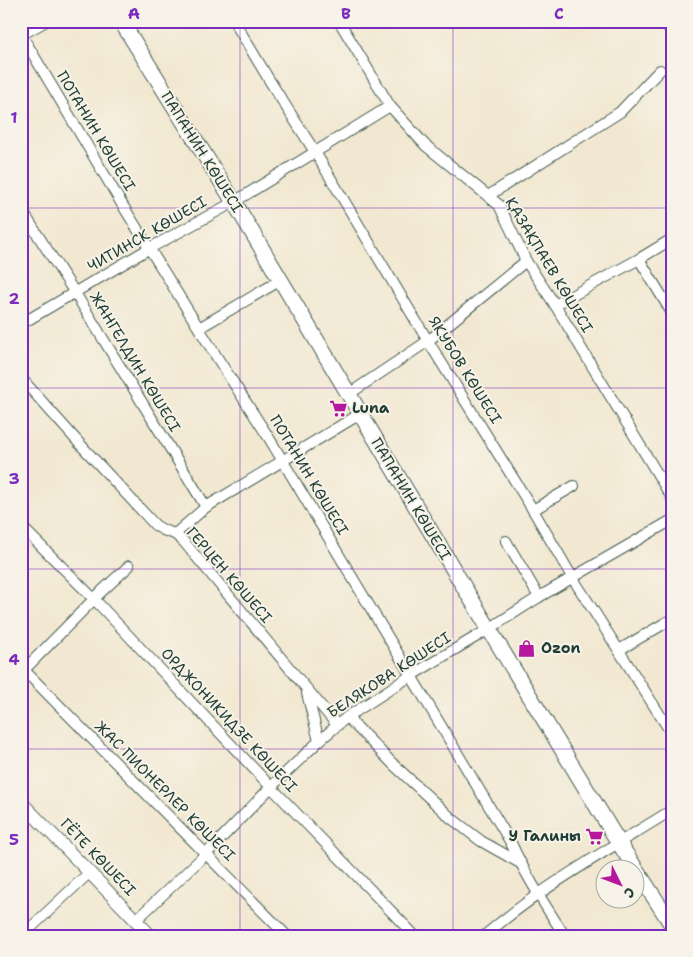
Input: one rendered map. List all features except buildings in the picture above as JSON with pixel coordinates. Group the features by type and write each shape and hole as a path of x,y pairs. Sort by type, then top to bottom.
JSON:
{"main road":[{"name":"ПАПАНИН КӨШЕСІ","path":"121,21 234,202 619,843 672,924"},
{"path":"666,21 672,27"}],"street":[{"path":"21,34 44,21"},
{"name":"ЯКУБОВ КӨШЕСІ","path":"234,21 534,510 572,577 619,650 668,717 672,734"},
{"name":"ҚАЗАҚПАЕВ КӨШЕСІ","path":"338,21 390,106 425,145 499,205 526,261 555,305 672,498"},
{"name":"ПОТАНИН КӨШЕСІ","path":"21,34 120,201 283,461 511,843 538,894 565,936"},
{"path":"488,196 620,112 660,70"},
{"name":"ЧИТИНСК КӨШЕСІ","path":"21,324 150,248 234,202 390,106"},
{"name":"ЖАНГЕЛДИН КӨШЕСІ","path":"23,214 75,293 206,507"},
{"path":"555,305 672,239"},
{"path":"639,259 672,313"},
{"path":"349,394 428,340 526,261"},
{"path":"199,328 281,280"},
{"name":"ГЕРЦЕН КӨШЕСІ","path":"21,378 155,525 175,534 184,542 337,725"},
{"path":"175,534 206,507 360,414"},
{"path":"534,510 574,486"},
{"name":"БЕЛЯКОВА КӨШЕСІ","path":"136,920 337,725 539,597 672,520"},
{"name":"ОРДЖОНИКИДЗЕ КӨШЕСІ","path":"21,526 94,599 271,787 415,936"},
{"path":"506,541 539,597"},
{"path":"22,670 129,566"},
{"path":"619,650 672,619"},
{"name":"ЖАС ПИОНЕРЛЕР КӨШЕСІ","path":"22,670 287,936"},
{"path":"306,690 319,741"},
{"path":"347,718 451,818 481,841 520,863"},
{"name":"ГЁТЕ КӨШЕСІ","path":"22,805 151,936"},
{"path":"484,936 504,918 538,894 672,810"},
{"path":"22,936 90,872"}],"place":[{"name":"Luna","path":"338,408"},
{"name":"Ozon","path":"527,648"},
{"name":"У Галины","path":"595,836"}]}
